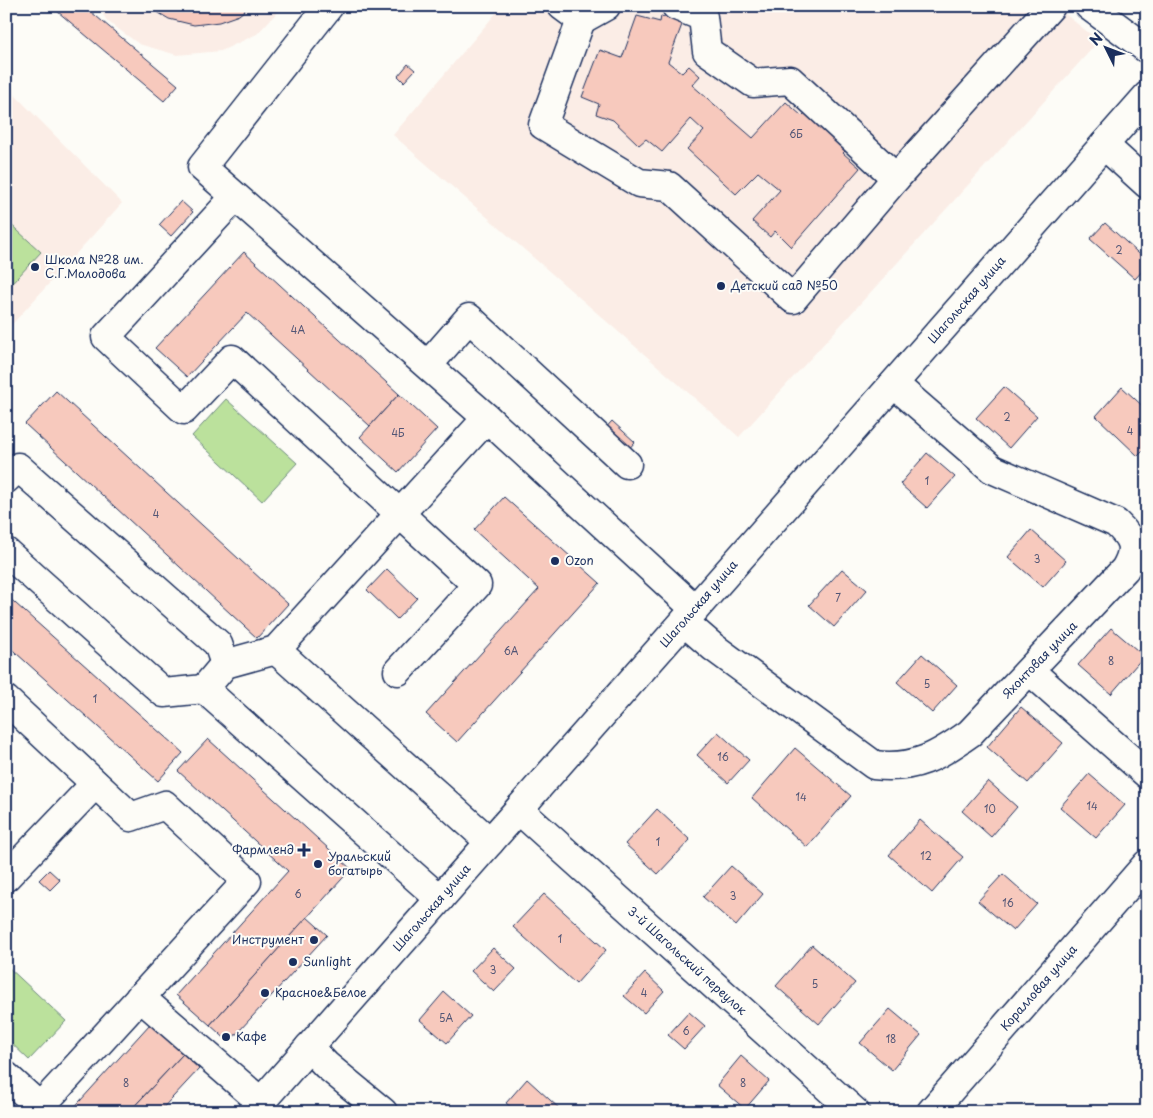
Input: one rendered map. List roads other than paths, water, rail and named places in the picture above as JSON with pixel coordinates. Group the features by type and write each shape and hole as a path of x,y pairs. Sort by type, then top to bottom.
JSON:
{"street":[{"name":"Яхонтовая улица","path":"329,6 202,167 487,418 689,616 713,647 874,764 896,767 920,762 946,750 970,732 1126,569 1132,558 1133,544 1127,533 1116,523 992,469 894,384"},
{"path":"606,6 571,13 543,125 639,183 669,186 793,299 896,178 1050,6"},
{"path":"676,6 703,17 707,51 753,83 790,80 896,178"},
{"path":"1088,6 1147,49"},
{"name":"Шагольская улица","path":"255,1109 1147,96"},
{"path":"1104,145 1147,184"},
{"path":"235,197 106,337 184,410 232,358 477,585 398,671"},
{"path":"428,365 469,318 627,464"},
{"path":"6,552 164,693 204,689 225,664 276,650 398,513 487,418"},
{"path":"6,479 18,466 218,644 225,664"},
{"path":"276,650 490,842"},
{"path":"1030,671 1147,774"},
{"path":"204,689 440,899"},
{"path":"6,700 131,816 165,805 247,880 40,1107 6,1076"},
{"path":"9,867 95,784"},
{"name":"3-й Шагольский переулок","path":"519,810 855,1112"},
{"name":"Коралловая улица","path":"931,1112 1147,864"},
{"path":"140,998 255,1109"},
{"path":"309,1047 326,1065 383,1112"}],"place":[{"name":"Школа №28 им. С.Г.Молодова","path":"35,267"},
{"name":"Детский сад №50","path":"721,286"},
{"name":"Ozon","path":"555,561"},
{"name":"Фармленд","path":"304,850"},
{"name":"Уральский богатырь","path":"318,864"},
{"name":"Инструмент","path":"314,940"},
{"name":"Sunlight","path":"293,962"},
{"name":"Красное&Белое","path":"265,993"},
{"name":"Кафе","path":"226,1037"}]}
